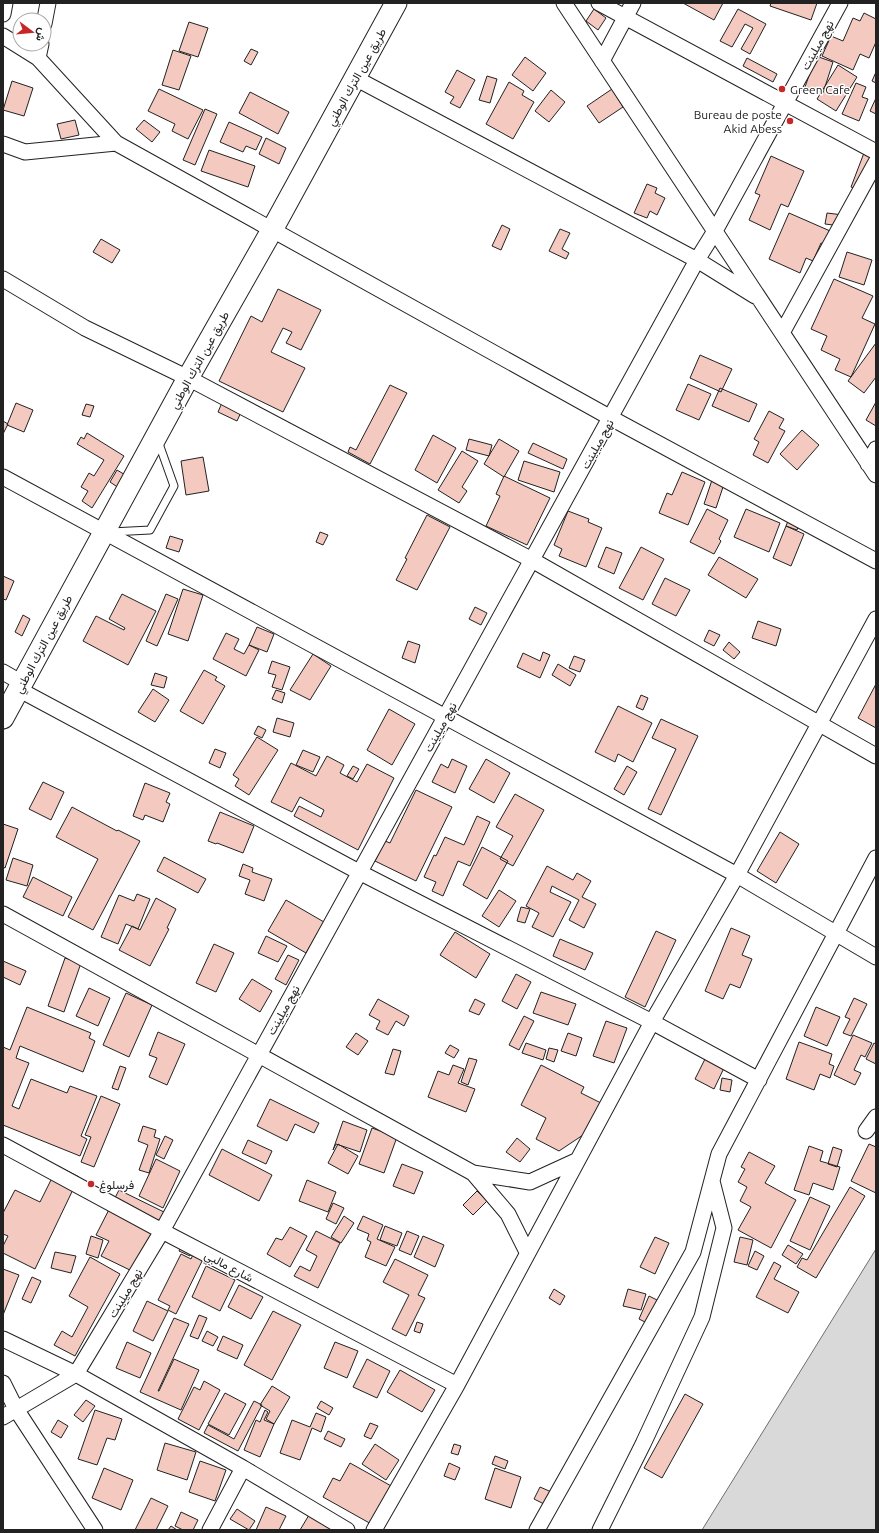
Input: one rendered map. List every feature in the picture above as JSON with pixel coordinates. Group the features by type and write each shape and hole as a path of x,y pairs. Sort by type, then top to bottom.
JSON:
{"main road":[{"name":"طريق عين الترك الوطني","path":"5,711 396,3"}],"street":[{"path":"3,14 5,3"},
{"path":"564,3 872,469"},
{"path":"599,3 876,152"},
{"path":"602,61 633,3"},
{"name":"نهج ميلينت","path":"3,1417 76,1374 162,1231 840,3"},
{"path":"41,52 116,143 611,418 876,561"},
{"path":"355,78 697,260 759,299"},
{"path":"3,144 25,152 116,143"},
{"path":"782,333 876,162"},
{"path":"3,279 85,328 188,378 532,560 876,756"},
{"path":"872,469 876,449"},
{"path":"3,477 737,875 876,957"},
{"path":"374,1530 457,1385 527,1252 652,1022 737,875 876,619"},
{"path":"3,672 20,686 359,872 652,1022 759,1080"},
{"path":"537,1530 693,1252 719,1154 876,858"},
{"path":"3,914 472,1173 508,1214 527,1252"},
{"path":"866,1131 876,1117"},
{"name":"شارع مالبي","path":"3,1145 162,1231 457,1385"},
{"path":"472,1173 530,1182 578,1160"},
{"path":"600,1530 644,1444 702,1317 724,1228 712,1180"},
{"path":"3,1339 76,1374 243,1468 347,1530"},
{"path":"3,1383 16,1409 95,1530"},
{"path":"210,1530 243,1468"}],"lane":[{"path":"103,532 150,530 174,486 156,436"}],"shaded area":[{"path":"876,1249 876,1530 702,1530"}],"building":[{"path":"683,3 723,3 714,20"},
{"path":"771,3 817,3 811,20 770,6"},
{"path":"594,9 606,18 598,30 586,21"},
{"path":"738,9 766,24 750,54 741,49 753,28 745,24 732,47 720,41"},
{"path":"864,13 876,19 876,42 869,58 860,54 853,70 822,56 831,36 843,41 853,18 860,21"},
{"path":"189,22 208,28 198,57 179,51"},
{"path":"251,49 258,52 251,65 244,61"},
{"path":"173,50 191,56 179,90 162,85"},
{"path":"816,56 833,62 823,93 805,87"},
{"path":"525,57 546,73 533,91 512,75"},
{"path":"747,58 777,74 773,82 743,66"},
{"path":"838,65 857,77 836,111 817,99"},
{"path":"457,70 475,80 460,108 450,103 454,97 445,92"},
{"path":"876,72 876,83 872,81"},
{"path":"487,76 497,79 490,103 479,100"},
{"path":"12,81 33,88 24,116 3,110"},
{"path":"509,82 524,91 522,95 534,102 513,139 486,124"},
{"path":"856,83 866,87 862,97 868,99 859,121 842,114"},
{"path":"159,89 203,110 188,139 172,131 175,124 148,111"},
{"path":"612,89 623,107 599,123 587,106"},
{"path":"551,90 565,102 549,122 535,111"},
{"path":"250,92 289,112 278,134 239,113"},
{"path":"876,98 876,114 870,111"},
{"path":"205,109 217,114 195,165 183,160"},
{"path":"75,120 79,135 61,139 57,124"},
{"path":"144,120 160,132 152,142 136,129"},
{"path":"229,122 262,137 256,150 246,146 243,152 220,142"},
{"path":"266,138 286,148 279,164 259,154"},
{"path":"867,145 876,149 867,193 851,187"},
{"path":"209,150 255,166 248,187 201,171"},
{"path":"771,156 804,171 788,207 781,204 770,230 749,220 760,195 755,193"},
{"path":"647,184 657,188 655,193 665,198 657,215 650,211 647,218 634,213"},
{"path":"789,213 837,234 831,247 821,243 813,261 806,258 800,273 769,259"},
{"path":"827,213 843,215 841,226 825,224"},
{"path":"502,225 510,229 501,250 492,246"},
{"path":"560,229 570,233 562,249 569,253 566,259 549,251"},
{"path":"101,239 120,250 112,263 93,252"},
{"path":"847,252 872,260 864,285 839,277"},
{"path":"834,279 873,296 862,318 875,324 851,377 835,370 840,359 821,350 827,336 811,329"},
{"path":"278,289 321,310 301,350 286,343 292,332 283,328 271,352 305,368 283,412 219,381 251,316 262,322"},
{"path":"876,343 876,377 864,393 848,381"},
{"path":"700,355 732,369 721,392 690,378"},
{"path":"688,384 711,394 699,420 676,410"},
{"path":"390,385 407,393 370,464 348,452 350,447 356,450"},
{"path":"720,388 757,404 749,422 712,406"},
{"path":"224,398 243,408 237,421 218,412"},
{"path":"876,402 876,426 866,420"},
{"path":"16,403 33,410 24,432 7,425"},
{"path":"86,404 94,406 90,417 82,415"},
{"path":"769,411 784,419 779,428 785,431 768,463 753,455 759,442 754,439"},
{"path":"3,421 8,424 3,434"},
{"path":"802,430 819,445 797,470 780,454"},
{"path":"87,433 124,456 92,508 82,501 88,491 81,487 89,473 94,476 104,460 77,444 81,437 84,439"},
{"path":"433,435 456,448 437,483 415,470"},
{"path":"469,439 492,445 489,456 466,450"},
{"path":"499,439 519,451 504,477 484,464"},
{"path":"533,443 567,459 563,469 528,453"},
{"path":"462,451 478,461 462,487 467,491 459,503 438,490"},
{"path":"203,457 209,491 186,495 181,461"},
{"path":"524,461 560,472 554,492 518,480"},
{"path":"117,470 127,476 119,488 110,482"},
{"path":"682,472 705,482 688,525 659,513 667,493 672,495"},
{"path":"504,476 550,498 527,545 486,526 500,496 496,494"},
{"path":"712,480 724,484 716,508 704,504"},
{"path":"707,509 728,520 719,539 721,541 714,554 690,542"},
{"path":"746,509 780,523 769,552 734,537"},
{"path":"568,511 589,519 588,522 602,528 586,567 559,556 562,549 554,545"},
{"path":"427,515 450,527 417,590 396,580 407,559 405,558"},
{"path":"790,516 801,520 797,530 786,526"},
{"path":"786,526 804,534 791,566 773,558"},
{"path":"320,532 328,535 323,545 316,542"},
{"path":"170,536 183,540 179,552 166,548"},
{"path":"606,547 622,553 614,574 598,567"},
{"path":"641,547 664,559 643,600 619,588"},
{"path":"719,557 758,579 746,598 708,575"},
{"path":"3,576 14,581 6,600 3,599"},
{"path":"665,578 690,590 676,616 652,604"},
{"path":"183,589 203,595 188,641 168,634"},
{"path":"122,594 156,611 128,665 83,641 96,616 124,630 125,628 109,619"},
{"path":"166,594 178,599 157,646 146,641"},
{"path":"475,607 487,613 481,625 469,619"},
{"path":"23,615 30,619 22,636 15,632"},
{"path":"758,621 781,629 776,646 752,638"},
{"path":"257,627 274,634 267,652 249,645"},
{"path":"709,630 720,635 714,646 704,641"},
{"path":"226,633 239,639 234,649 244,654 249,645 259,650 246,676 213,659"},
{"path":"408,641 420,645 415,663 402,658"},
{"path":"729,642 740,652 734,659 723,650"},
{"path":"543,652 550,655 540,678 517,667 523,653 540,661"},
{"path":"313,654 331,666 310,700 290,690"},
{"path":"574,656 585,660 580,672 569,668"},
{"path":"272,661 290,667 282,690 272,687 276,675 268,673"},
{"path":"558,664 576,675 570,686 552,675"},
{"path":"204,670 217,677 215,680 225,686 203,724 180,711"},
{"path":"155,673 167,677 164,688 151,685"},
{"path":"876,684 876,728 858,718"},
{"path":"153,689 169,700 155,722 138,712"},
{"path":"276,690 285,693 282,703 272,699"},
{"path":"641,695 648,698 643,710 636,707"},
{"path":"618,706 652,723 633,762 618,754 615,762 595,752"},
{"path":"389,709 415,724 392,765 367,750"},
{"path":"277,718 294,723 290,737 273,732"},
{"path":"661,719 698,736 661,815 648,809 676,749 652,738"},
{"path":"258,726 266,730 262,738 254,734"},
{"path":"257,737 278,750 249,795 235,786 239,779 233,775"},
{"path":"215,749 226,753 220,768 209,763"},
{"path":"303,750 320,757 313,772 296,765"},
{"path":"327,756 344,765 340,773 357,782 367,764 394,778 358,850 294,816 299,806 321,817 324,810 300,797 292,812 271,802 291,763 316,776"},
{"path":"452,759 467,766 455,793 432,782 441,764 448,768"},
{"path":"486,759 510,773 494,803 469,789"},
{"path":"353,766 359,769 353,779 347,776"},
{"path":"627,766 637,772 624,795 614,789"},
{"path":"43,782 64,792 51,820 29,809"},
{"path":"145,783 170,793 166,802 170,804 163,822 145,815 143,820 133,816"},
{"path":"416,790 452,807 416,881 375,861 385,841 390,843"},
{"path":"515,794 544,810 513,866 500,859 513,836 496,827"},
{"path":"72,807 117,831 118,830 140,841 93,930 68,917 98,859 56,837"},
{"path":"220,812 254,826 243,853 208,841"},
{"path":"477,816 490,822 470,866 458,861 443,896 432,891 436,882 424,877 434,855 436,856 445,837 464,845"},
{"path":"3,824 18,829 5,868 3,867"},
{"path":"780,832 799,844 776,883 757,871"},
{"path":"482,847 508,861 487,899 463,885"},
{"path":"164,857 206,879 198,893 157,871"},
{"path":"13,858 33,865 27,886 6,880"},
{"path":"243,864 253,868 252,872 272,879 264,901 245,894 250,880 239,876"},
{"path":"547,866 573,880 577,873 591,881 582,897 596,904 584,928 569,920 579,900 552,886 550,892 571,902 553,937 532,927 539,913 526,906"},
{"path":"33,877 72,897 63,916 23,897"},
{"path":"499,890 516,901 499,927 482,916"},
{"path":"137,894 150,899 138,929 126,924 118,944 101,937 119,895 134,901"},
{"path":"156,898 176,909 167,928 169,929 150,966 119,950 132,926 140,930"},
{"path":"286,900 324,922 306,953 268,931"},
{"path":"521,907 530,909 525,923 517,921"},
{"path":"731,928 750,936 742,955 752,959 740,988 730,984 723,999 705,991"},
{"path":"656,931 676,940 645,1007 625,997"},
{"path":"455,932 490,954 476,978 440,955"},
{"path":"266,936 287,946 278,962 258,953"},
{"path":"560,939 593,953 585,970 553,956"},
{"path":"214,944 234,953 216,992 196,983"},
{"path":"288,955 299,960 286,985 275,979"},
{"path":"65,958 81,963 64,1012 48,1006"},
{"path":"3,961 26,971 20,985 3,977"},
{"path":"516,974 531,982 517,1009 502,1001"},
{"path":"252,979 272,991 260,1012 239,999"},
{"path":"89,988 110,998 98,1026 76,1016"},
{"path":"541,992 576,1004 568,1025 533,1013"},
{"path":"126,993 152,1005 129,1057 103,1045"},
{"path":"854,998 867,1004 851,1036 843,1033 850,1019 845,1017"},
{"path":"378,999 409,1016 404,1026 396,1021 388,1035 376,1029 380,1021 369,1015"},
{"path":"475,999 485,1004 479,1015 469,1011"},
{"path":"27,1007 91,1033 89,1038 95,1041 83,1072 20,1046 16,1058 29,1063 12,1106 19,1109 31,1079 67,1093 70,1086 97,1096 81,1136 87,1139 80,1156 3,1125 3,1047 10,1050"},
{"path":"816,1007 840,1017 827,1046 804,1036"},
{"path":"524,1016 534,1021 519,1050 509,1045"},
{"path":"606,1021 627,1028 614,1063 593,1056"},
{"path":"158,1032 185,1044 167,1085 149,1077 157,1058 149,1055"},
{"path":"356,1033 368,1041 358,1055 346,1047"},
{"path":"568,1033 582,1038 576,1056 561,1051"},
{"path":"853,1035 872,1043 865,1057 861,1055 854,1070 861,1073 855,1085 834,1075"},
{"path":"799,1042 832,1054 829,1064 834,1066 830,1078 820,1074 814,1090 786,1079"},
{"path":"526,1043 546,1050 543,1060 522,1053"},
{"path":"874,1043 876,1044 876,1064 866,1059"},
{"path":"450,1045 459,1050 454,1058 445,1053"},
{"path":"549,1048 558,1050 554,1062 546,1059"},
{"path":"393,1049 401,1051 394,1075 385,1073"},
{"path":"469,1058 477,1060 468,1085 461,1082"},
{"path":"705,1059 724,1068 714,1089 695,1079"},
{"path":"453,1065 464,1069 458,1083 475,1089 466,1112 428,1097 438,1071 449,1075"},
{"path":"541,1065 584,1087 581,1093 601,1103 586,1133 559,1151 536,1139 546,1118 521,1105"},
{"path":"120,1066 126,1068 118,1090 112,1088"},
{"path":"722,1078 732,1080 730,1092 720,1090"},
{"path":"101,1096 120,1104 94,1167 81,1162 91,1137 85,1135"},
{"path":"270,1099 319,1123 314,1133 295,1124 287,1141 257,1126"},
{"path":"343,1121 367,1130 360,1152 336,1144 333,1150"},
{"path":"143,1126 156,1130 154,1137 160,1139 149,1173 139,1170 148,1145 138,1141"},
{"path":"372,1128 397,1137 384,1173 359,1164"},
{"path":"165,1136 173,1140 164,1159 156,1155"},
{"path":"517,1138 530,1149 520,1162 506,1152"},
{"path":"248,1140 272,1151 266,1164 242,1153"},
{"path":"338,1144 358,1156 348,1174 328,1163"},
{"path":"869,1144 876,1147 876,1193 851,1181"},
{"path":"809,1146 823,1151 820,1161 840,1167 833,1190 813,1183 809,1195 794,1190"},
{"path":"833,1147 842,1150 837,1167 828,1164"},
{"path":"222,1149 272,1175 259,1201 209,1175"},
{"path":"749,1152 775,1166 765,1183 796,1200 771,1248 738,1230 751,1207 740,1201 747,1187 738,1182 745,1169 741,1167"},
{"path":"156,1159 180,1171 163,1208 139,1196"},
{"path":"402,1164 423,1172 414,1194 393,1186"},
{"path":"58,1166 79,1177 35,1269 3,1253 3,1246 8,1236 3,1234 3,1213 15,1190 40,1202"},
{"path":"307,1180 336,1192 328,1212 299,1201"},
{"path":"850,1187 865,1196 816,1278 797,1267 802,1258 807,1260"},
{"path":"119,1190 164,1212 134,1272 101,1256 109,1241 96,1235"},
{"path":"477,1191 487,1201 473,1215 463,1205"},
{"path":"810,1197 830,1206 810,1250 790,1241"},
{"path":"333,1203 344,1208 336,1224 326,1219"},
{"path":"344,1216 354,1223 341,1243 331,1237"},
{"path":"363,1216 383,1225 377,1239 395,1247 386,1266 365,1257 371,1242 367,1240 369,1234 357,1229"},
{"path":"385,1226 402,1233 397,1246 380,1240"},
{"path":"290,1227 307,1236 290,1267 267,1254 276,1238 282,1240"},
{"path":"316,1231 340,1243 318,1288 294,1276 300,1266 310,1271 317,1256 306,1250"},
{"path":"407,1231 419,1236 411,1255 399,1250"},
{"path":"91,1236 103,1240 98,1258 86,1254"},
{"path":"423,1236 444,1245 435,1267 414,1257"},
{"path":"655,1237 669,1243 655,1274 640,1267"},
{"path":"740,1237 753,1240 747,1265 734,1262"},
{"path":"788,1245 803,1254 796,1264 782,1255"},
{"path":"181,1246 193,1251 190,1256 179,1251"},
{"path":"196,1248 206,1253 176,1314 168,1310 170,1306 158,1300 181,1254 191,1259"},
{"path":"755,1251 764,1256 757,1270 748,1266"},
{"path":"55,1252 76,1256 71,1273 51,1268"},
{"path":"90,1257 120,1274 75,1356 54,1345 62,1331 72,1337 88,1307 69,1296"},
{"path":"395,1259 428,1275 418,1295 425,1298 406,1336 392,1329 409,1295 383,1282"},
{"path":"774,1262 781,1266 774,1279 799,1292 788,1313 756,1297"},
{"path":"206,1266 235,1280 220,1311 192,1297"},
{"path":"3,1269 19,1275 3,1315"},
{"path":"32,1277 41,1281 31,1303 22,1299"},
{"path":"239,1285 263,1297 251,1319 228,1307"},
{"path":"554,1289 565,1296 560,1305 549,1298"},
{"path":"628,1289 646,1294 641,1310 623,1306"},
{"path":"649,1296 657,1300 647,1323 639,1319"},
{"path":"147,1301 168,1311 153,1341 133,1331"},
{"path":"273,1311 301,1325 272,1380 244,1365"},
{"path":"199,1315 207,1318 198,1339 190,1336"},
{"path":"174,1318 189,1324 158,1391 174,1359 199,1370 181,1410 140,1392"},
{"path":"417,1322 423,1324 420,1333 414,1331"},
{"path":"207,1331 218,1337 213,1346 202,1341"},
{"path":"223,1336 243,1345 237,1359 217,1350"},
{"path":"127,1342 151,1353 140,1378 116,1368"},
{"path":"335,1342 358,1351 347,1378 324,1368"},
{"path":"367,1359 390,1371 377,1398 353,1387"},
{"path":"400,1370 435,1390 422,1412 387,1392"},
{"path":"204,1381 220,1390 199,1430 178,1419 194,1387 200,1390"},
{"path":"272,1386 290,1397 274,1424 266,1419 270,1411 260,1405"},
{"path":"225,1393 246,1404 229,1435 208,1424"},
{"path":"685,1394 703,1404 662,1478 644,1468"},
{"path":"86,1400 95,1406 83,1422 74,1415"},
{"path":"254,1401 262,1405 238,1451 204,1433 208,1425 234,1439"},
{"path":"321,1401 333,1408 329,1415 317,1408"},
{"path":"95,1410 122,1419 115,1440 107,1438 97,1465 78,1459"},
{"path":"265,1410 268,1412 264,1420 274,1424 260,1457 244,1450 256,1420 260,1422"},
{"path":"316,1413 326,1417 321,1432 312,1428 300,1460 280,1453 292,1420 310,1427"},
{"path":"58,1420 68,1426 61,1438 51,1432"},
{"path":"370,1423 378,1426 371,1439 364,1436"},
{"path":"328,1431 345,1439 341,1447 324,1439"},
{"path":"165,1443 196,1452 187,1480 157,1470"},
{"path":"375,1444 399,1460 386,1480 362,1464"},
{"path":"454,1444 461,1446 458,1455 451,1453"},
{"path":"495,1456 508,1461 505,1469 492,1464"},
{"path":"200,1461 226,1470 215,1501 189,1492"},
{"path":"350,1463 393,1487 373,1525 323,1497 333,1478 340,1481"},
{"path":"449,1463 460,1468 455,1480 444,1476"},
{"path":"104,1468 133,1480 121,1510 92,1498"},
{"path":"495,1468 521,1477 511,1508 485,1499"},
{"path":"540,1487 556,1494 550,1507 534,1499"},
{"path":"151,1498 168,1506 156,1530 135,1530"},
{"path":"266,1507 286,1516 279,1530 256,1530"},
{"path":"237,1509 255,1521 249,1530 230,1519"},
{"path":"181,1512 198,1520 193,1530 183,1530 175,1526"},
{"path":"309,1515 330,1528 329,1530 300,1530"},
{"path":"171,1526 177,1530 168,1530"}],"place":[{"name":"Green Cafe","path":"782,89"},
{"name":"Bureau de poste Akid Abess","path":"790,121"},
{"name":"فرسلوغ","path":"91,1184"}]}
